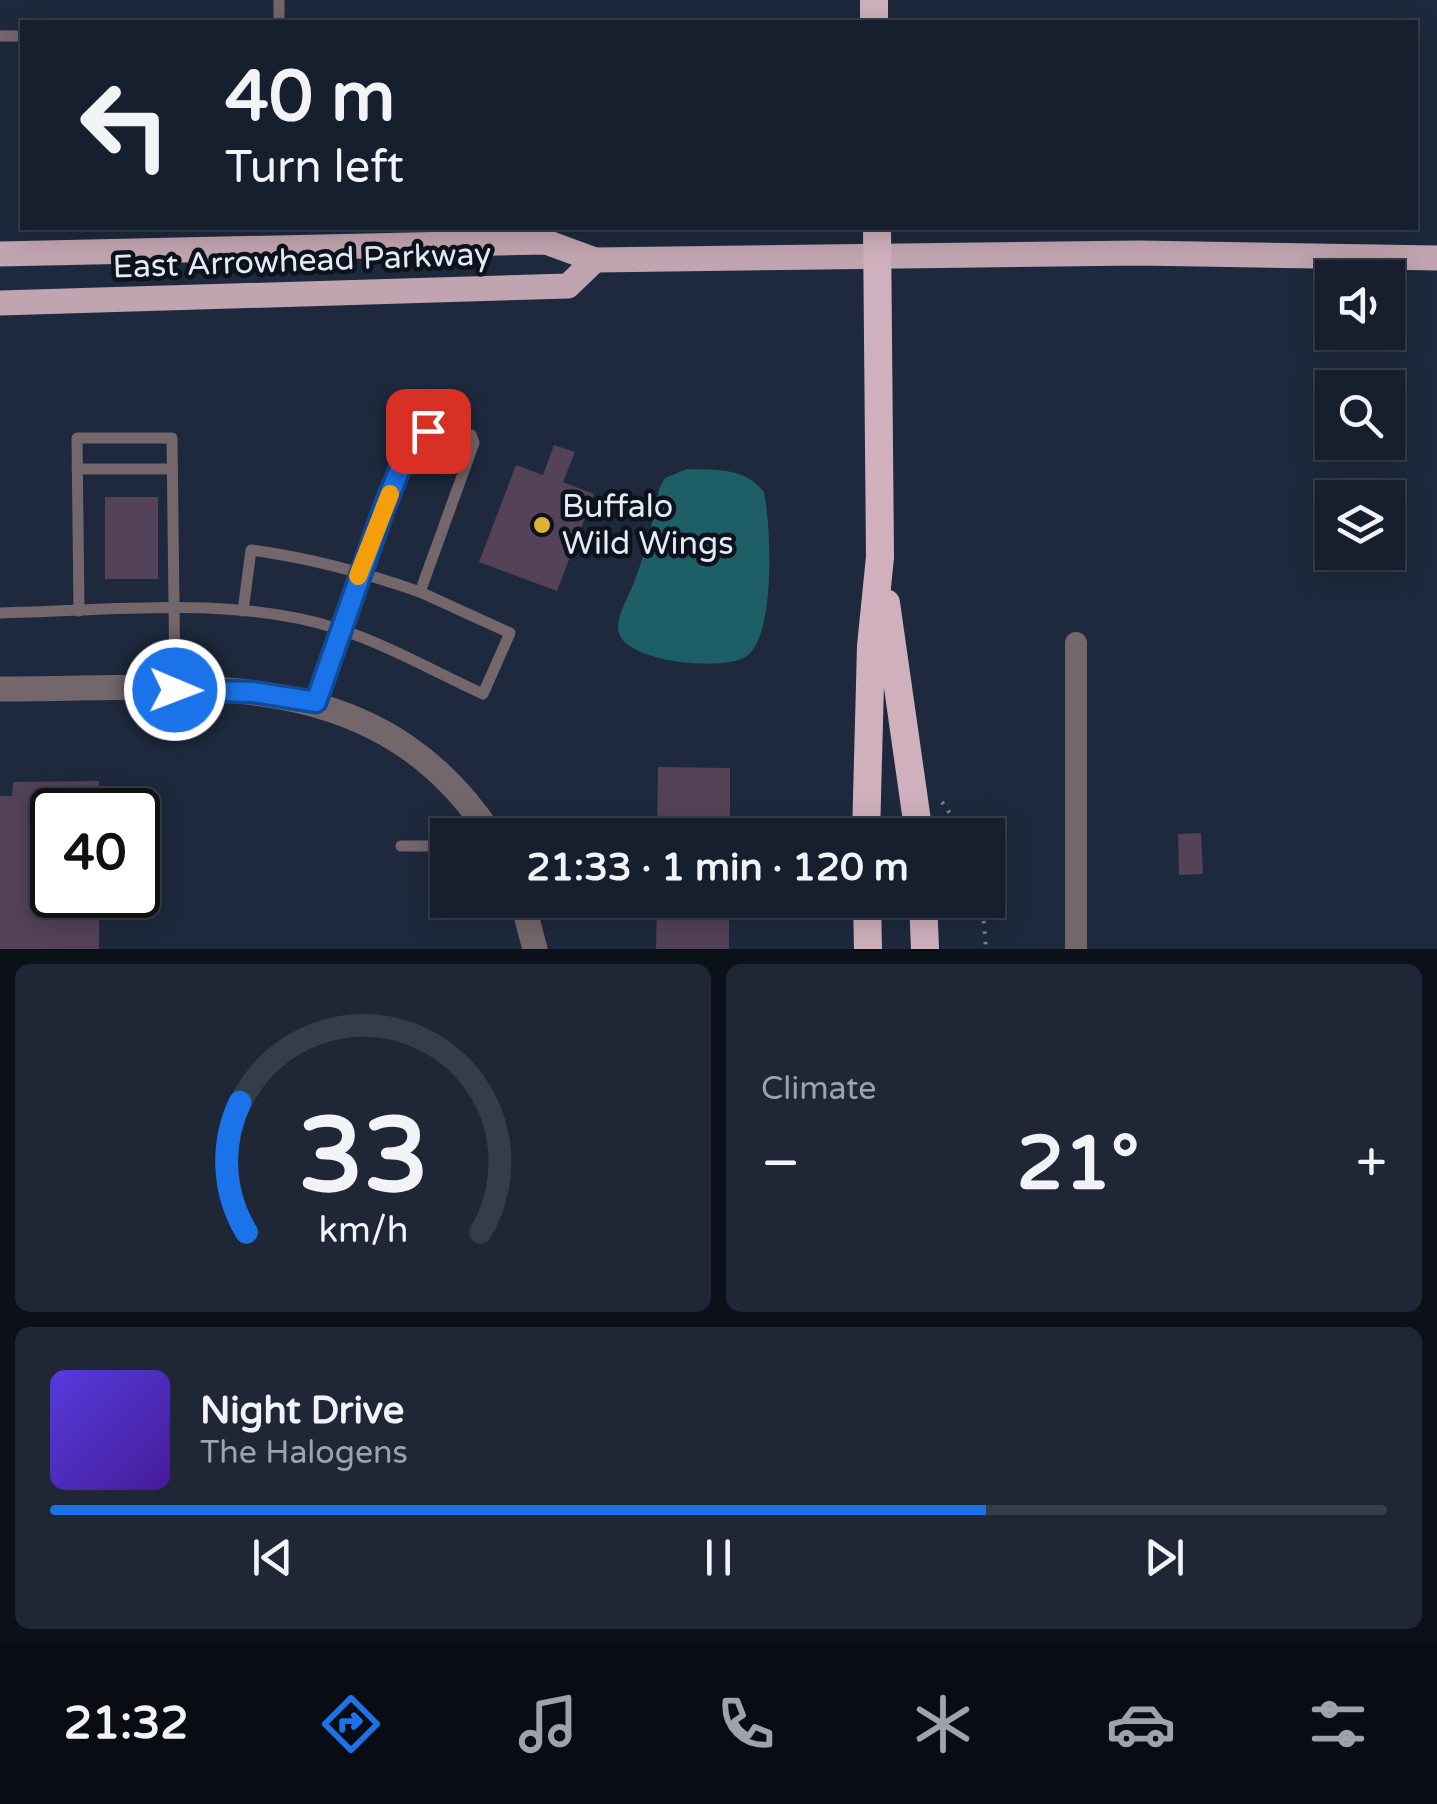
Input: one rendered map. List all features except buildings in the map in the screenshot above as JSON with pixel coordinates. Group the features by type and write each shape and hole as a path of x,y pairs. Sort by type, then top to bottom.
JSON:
{"highway":[{"path":"866,818 870,646 880,557 878,230"},
{"path":"880,557 917,818"},
{"path":"867,918 868,949"},
{"path":"923,918 925,949"}],"main road":[{"name":"East Arrowhead Parkway","path":"0,254 546,242 595,260 1179,253 1437,258"},
{"name":"East Arrowhead Parkway","path":"0,303 568,286 595,260"}],"street":[{"path":"1076,643 1076,949"},
{"path":"0,689 253,692 316,702 395,739 448,782 478,818"},
{"path":"527,918 535,949"}],"lane":[{"path":"316,702 360,571 412,439 428,431 464,431 474,443 420,592"},
{"path":"79,611 77,438 172,438 175,690"},
{"path":"77,469 172,469"},
{"path":"0,613 243,610 340,629 483,694 510,633 420,592 360,571 314,558 250,550 243,610"},
{"path":"400,846 430,846"}],"path":[{"path":"983,918 986,949"}],"shaded area":[{"path":"687,469 739,474 764,492 769,553 767,603 756,644 747,656 735,661 697,663 653,656 623,640 618,628 645,550 659,489 665,478"}],"slow traffic":[{"path":"358,576 390,494"}],"place":[{"name":"Buffalo Wild Wings","path":"542,525"}],"route":[{"path":"175,690 253,692 316,702 370,542 412,439 428,431"}]}
